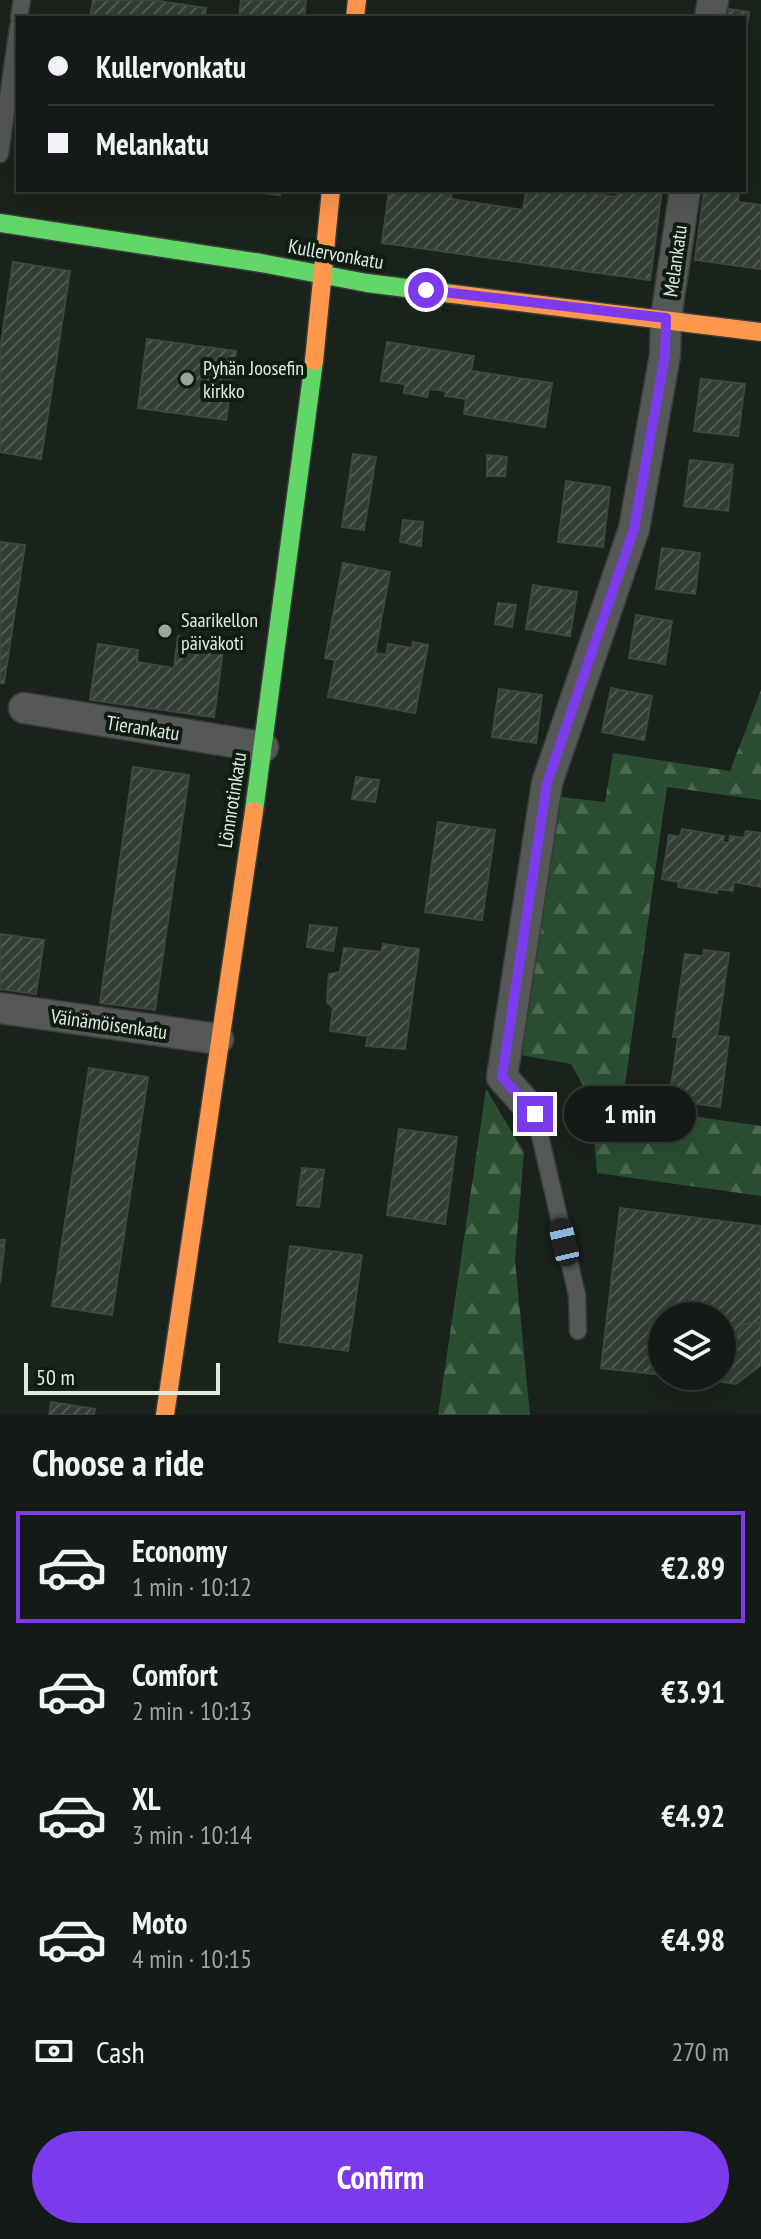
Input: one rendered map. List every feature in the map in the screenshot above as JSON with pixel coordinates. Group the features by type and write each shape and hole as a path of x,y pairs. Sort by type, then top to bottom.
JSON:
{"street":[{"name":"Lönnrotinkatu","path":"165,1415 263,747 324,275 331,192"},
{"name":"Melankatu","path":"535,1114 502,1077 547,783 634,529 665,355 666,318 685,192"},
{"name":"Kullervonkatu","path":"0,223 261,263 367,283 761,332"},
{"name":"Tierankatu","path":"24,708 263,747"},
{"name":"Väinämöisenkatu","path":"0,1008 218,1039"}],"lane":[{"path":"0,154 16,41"},
{"path":"535,1114 577,1295 578,1331"}],"green space":[{"path":"761,690 761,800 667,787 622,1106 761,1126 761,1196 597,1173 591,1100 571,1064 515,1054 551,796 605,802 613,753 730,771"},
{"path":"486,1089 524,1152 515,1260 530,1415 438,1415"}],"building":[{"path":"93,0 152,0 206,8 205,16 90,16"},
{"path":"241,0 306,0 304,16 239,16"},
{"path":"729,9 749,12 746,34 746,16 728,16"},
{"path":"389,192 452,192 451,199 523,210 526,192 580,192 617,197 618,192 662,192 650,280 382,243"},
{"path":"704,192 739,192 738,202 761,205 761,269 695,260"},
{"path":"13,262 70,271 41,459 0,452 0,350"},
{"name":"Pyhän Joosefin kirkko","path":"147,339 236,351 226,420 138,408"},
{"path":"387,342 474,356 471,371 552,383 545,427 464,414 466,399 445,396 446,391 429,389 427,397 404,393 405,384 381,381"},
{"path":"701,379 745,384 738,436 694,431"},
{"path":"353,454 376,457 364,530 342,527"},
{"path":"487,455 507,457 505,476 487,476"},
{"path":"690,460 733,465 728,511 684,506"},
{"path":"566,481 610,487 603,547 558,542"},
{"path":"403,520 423,522 421,546 400,542"},
{"path":"0,542 25,545 4,683 0,683"},
{"path":"662,548 700,553 695,594 656,589"},
{"path":"343,563 390,572 375,653 386,655 388,644 412,648 413,642 428,645 415,713 328,697 335,660 325,658"},
{"path":"533,585 577,592 570,636 526,629"},
{"path":"498,603 516,605 512,627 495,624"},
{"path":"636,615 672,621 665,664 629,658"},
{"path":"178,636 224,642 214,717 90,700 98,644 138,650 137,662 174,668"},
{"path":"611,688 652,696 644,740 602,732"},
{"path":"499,689 542,695 536,743 492,737"},
{"path":"133,767 189,775 155,1010 100,1003"},
{"path":"356,777 379,780 375,802 352,799"},
{"path":"438,822 495,830 482,920 425,912"},
{"path":"682,829 724,836 723,842 729,843 730,836 744,838 746,831 761,833 761,887 734,882 733,891 717,889 717,893 678,887 679,882 662,879 669,835 680,837"},
{"path":"310,925 337,928 333,951 307,947"},
{"path":"0,934 44,940 36,994 0,989"},
{"path":"383,944 419,949 405,1049 366,1046 368,1036 330,1031 333,1008 327,1002 329,974 340,972 344,948 381,952"},
{"path":"704,950 729,953 717,1036 729,1037 720,1107 684,1102 685,1096 670,1094 678,1037 673,1037 685,954 703,956"},
{"path":"89,1068 148,1077 112,1315 52,1306"},
{"path":"399,1129 457,1137 445,1224 387,1215"},
{"path":"302,1168 324,1170 319,1207 297,1205"},
{"path":"620,1208 761,1226 761,1323 743,1324 736,1339 736,1302 648,1302 648,1373 601,1368"},
{"path":"0,1240 5,1240 0,1283"},
{"path":"290,1246 362,1255 348,1351 279,1342"},
{"path":"761,1323 761,1365 736,1384 736,1339 743,1324"},
{"path":"51,1402 95,1409 94,1415 49,1415"}],"traffic: fast":[{"path":"0,223 261,263 367,283 453,294"},
{"path":"254,811 314,361"}],"traffic: slow":[{"path":"355,16 357,0"},
{"path":"314,361 331,192"},
{"path":"453,294 761,332"},
{"path":"165,1415 254,811"}],"place":[{"name":"Pyhän Joosefin kirkko","path":"187,379"},
{"name":"Saarikellon päiväkoti","path":"165,631"}],"route":[{"path":"426,290 666,318 665,355 634,529 547,783 502,1077 535,1114"}]}
